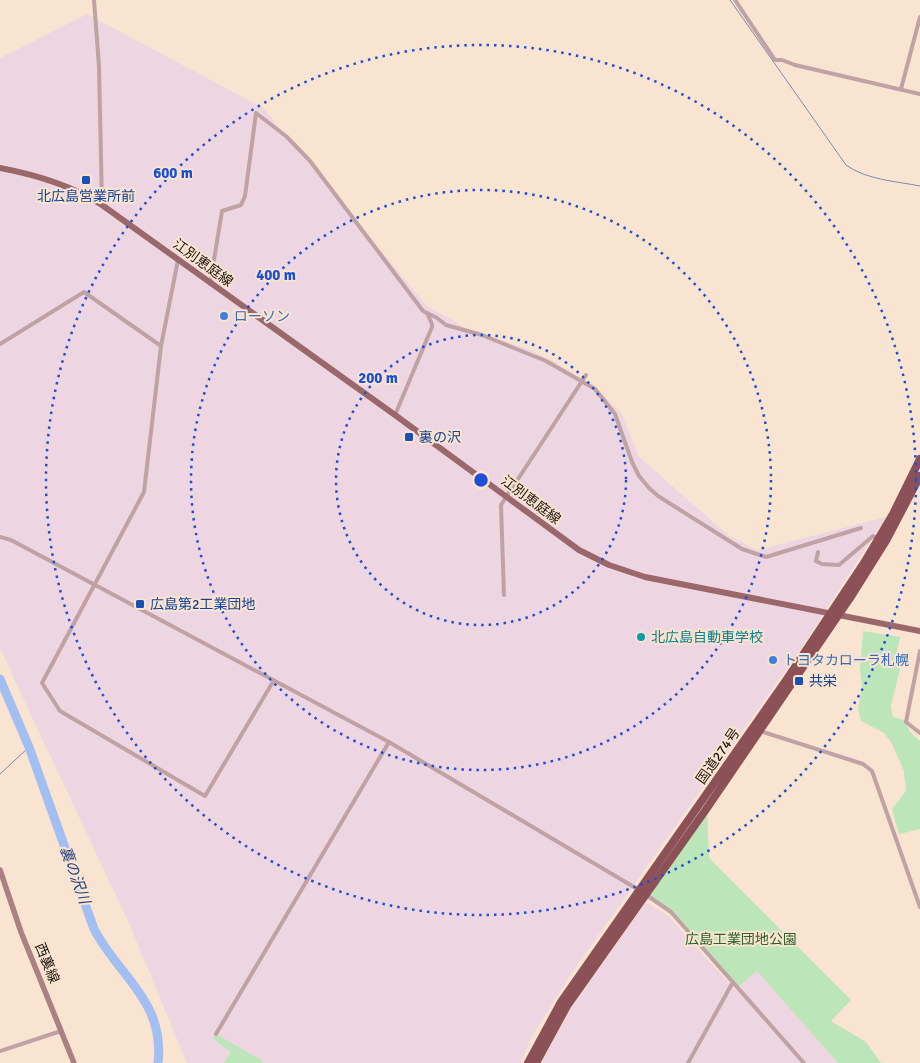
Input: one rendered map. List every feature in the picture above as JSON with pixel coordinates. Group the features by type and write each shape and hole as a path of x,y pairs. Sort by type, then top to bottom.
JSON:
{"highway":[{"name":"国道274号","path":"756,730 879,539 920,458"},
{"name":"国道274号","path":"536,1063 567,1006 643,892 838,616 887,539 920,476"},
{"name":"国道274号","path":"528,1063 561,1002 643,892"}],"main road":[{"name":"江別恵庭線","path":"0,168 32,174 78,190 102,205 210,284 395,414 579,550 609,565 645,577 920,631"}],"street":[{"path":"94,0 102,158 102,205"},
{"path":"734,0 775,60 782,60 795,65 920,94"},
{"path":"901,89 920,18"},
{"path":"210,284 222,211 242,205 245,196 256,113 286,137 310,161 423,311 446,325 482,335 546,361 595,389 615,414 632,462 649,488 742,549 766,557 861,528"},
{"path":"178,260 161,346 144,492 42,683 60,711 205,796 274,680"},
{"path":"0,344 84,292 161,346"},
{"path":"395,414 432,327 427,313"},
{"path":"504,595 501,505 586,375"},
{"path":"818,552 816,561 822,564 839,565 873,536 879,539"},
{"path":"0,537 11,540 389,742 643,892 671,912 804,1063"},
{"path":"920,651 906,722 920,733"},
{"path":"756,730 863,764 872,771 920,907"},
{"path":"216,1034 389,742"},
{"name":"西裏線","path":"0,870 21,932 74,1063"},
{"path":"688,1063 733,982"},
{"path":"0,1051 60,1031"}],"shaded area":[{"path":"87,14 263,108 426,305 464,327 530,350 555,362 595,387 622,414 638,456 728,535 757,550 886,517 804,644 571,974 533,1035 520,1063 187,1063 128,921 0,649 0,58"},
{"path":"646,902 668,916 735,990 757,970 838,1063 541,1063 572,1007"}],"green space":[{"path":"863,631 900,637 896,657 901,665 891,706 893,717 904,720 910,732 920,741 920,829 899,834 892,809 906,791 904,771 891,742 884,733 861,721 858,709 862,688 860,668"},
{"name":"広島工業団地公園","path":"707,808 709,858 851,1000 831,1021 866,1042 881,1063 838,1063 757,971 738,987 671,912 646,894"},
{"path":"216,1034 263,1061 262,1063 224,1063 231,1052 213,1039"}],"waterway":[{"path":"730,0 846,165 872,177 920,186"},
{"name":"裏の沢川","path":"0,679 29,747 94,929 104,946 138,991 154,1023 158,1041 158,1063"},
{"path":"0,774 29,747"}],"place":[{"name":"北広島営業所前","path":"86,180"},
{"name":"ローソン","path":"224,316"},
{"name":"裏の沢","path":"409,437"},
{"name":"広島第2工業団地","path":"140,604"},
{"name":"北広島自動車学校","path":"641,637"},
{"name":"トヨタカローラ札幌","path":"773,660"},
{"name":"共栄","path":"799,681"}]}
